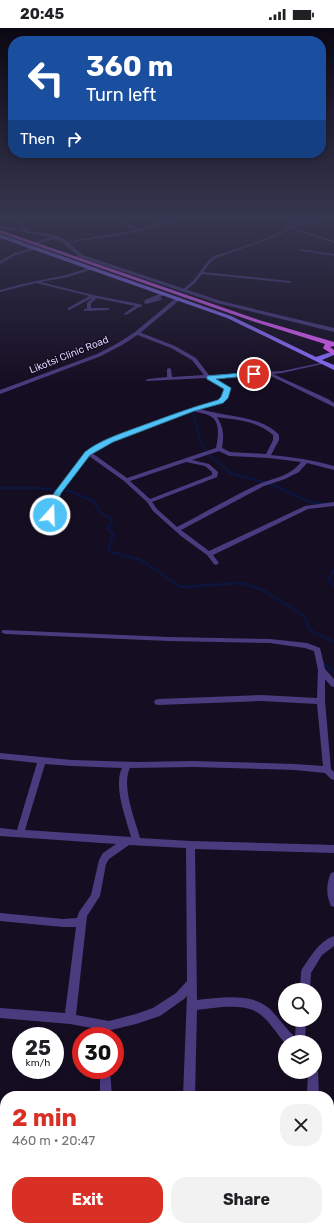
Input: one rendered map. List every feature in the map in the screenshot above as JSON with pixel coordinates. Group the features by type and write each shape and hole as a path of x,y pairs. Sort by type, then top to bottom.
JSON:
{"main road":[{"path":"104,272 229,317 334,368"},
{"path":"112,272 330,346 334,353 314,358"},
{"path":"314,358 330,346"}],"street":[{"path":"0,291 22,284 82,272"},
{"path":"130,272 219,302 334,330"},
{"path":"184,290 202,273 290,282"},
{"path":"37,282 93,296 148,307"},
{"path":"158,297 165,293"},
{"path":"69,309 93,296"},
{"path":"93,296 94,299 87,309 108,309"},
{"name":"Likotsi Clinic Road","path":"0,392 99,355 137,333 179,298"},
{"path":"126,314 139,305"},
{"path":"49,518 58,493 88,453 110,440 192,410 220,402 224,398 228,388 209,378 194,359 173,347 137,333"},
{"path":"148,380 209,378 268,373 325,363"},
{"path":"170,369 170,379"},
{"path":"268,373 285,383 323,398 334,405"},
{"path":"192,410 252,422 273,431 276,435 276,440 268,455"},
{"path":"213,415 221,427 218,449"},
{"path":"126,480 218,449 228,454 268,455 305,461 334,468"},
{"path":"88,453 126,480 149,501 155,510 209,554 216,563"},
{"path":"149,501 216,475 212,468 207,465 186,460"},
{"path":"177,529 262,485 283,478 297,471 305,461"},
{"path":"209,554 307,507 334,504"},
{"path":"5,632 254,641 301,644 314,647 318,650 322,670 321,701 327,770 334,777"},
{"path":"322,670 334,684"},
{"path":"158,702 261,698 321,701"},
{"path":"0,756 127,765 260,765 327,770"},
{"path":"20,833 42,760"},
{"path":"127,765 122,773 123,791 131,841"},
{"path":"0,832 190,845 334,849"},
{"path":"70,1019 82,915 95,896 102,863 106,856 131,841"},
{"path":"189,1091 192,1006 190,845"},
{"path":"334,876 332,892 334,903"},
{"path":"0,917 62,923 80,922"},
{"path":"305,983 306,972 320,952 334,940"},
{"path":"108,1027 156,1012 180,996 191,984"},
{"path":"192,1006 222,1003 244,1003 260,1008 285,1035"},
{"path":"0,1013 70,1019 91,1027"},
{"path":"105,1079 106,1091"},
{"path":"313,1079 313,1091"}],"waterway":[{"path":"192,410 201,442 207,453 232,474"},
{"path":"232,474 268,483 310,502 334,505"},
{"path":"0,488 35,488 70,491 93,501 101,513 112,519 111,525 107,527 113,535 108,549 111,552 141,560 181,587 242,583 263,590 304,616 310,630 334,642"},
{"path":"334,570 328,580 334,585"},
{"path":"323,664 322,663 334,672"}],"route":[{"path":"50,515 58,493 92,449 110,440 168,418 220,402 224,398 228,388 209,378 254,374"}]}
